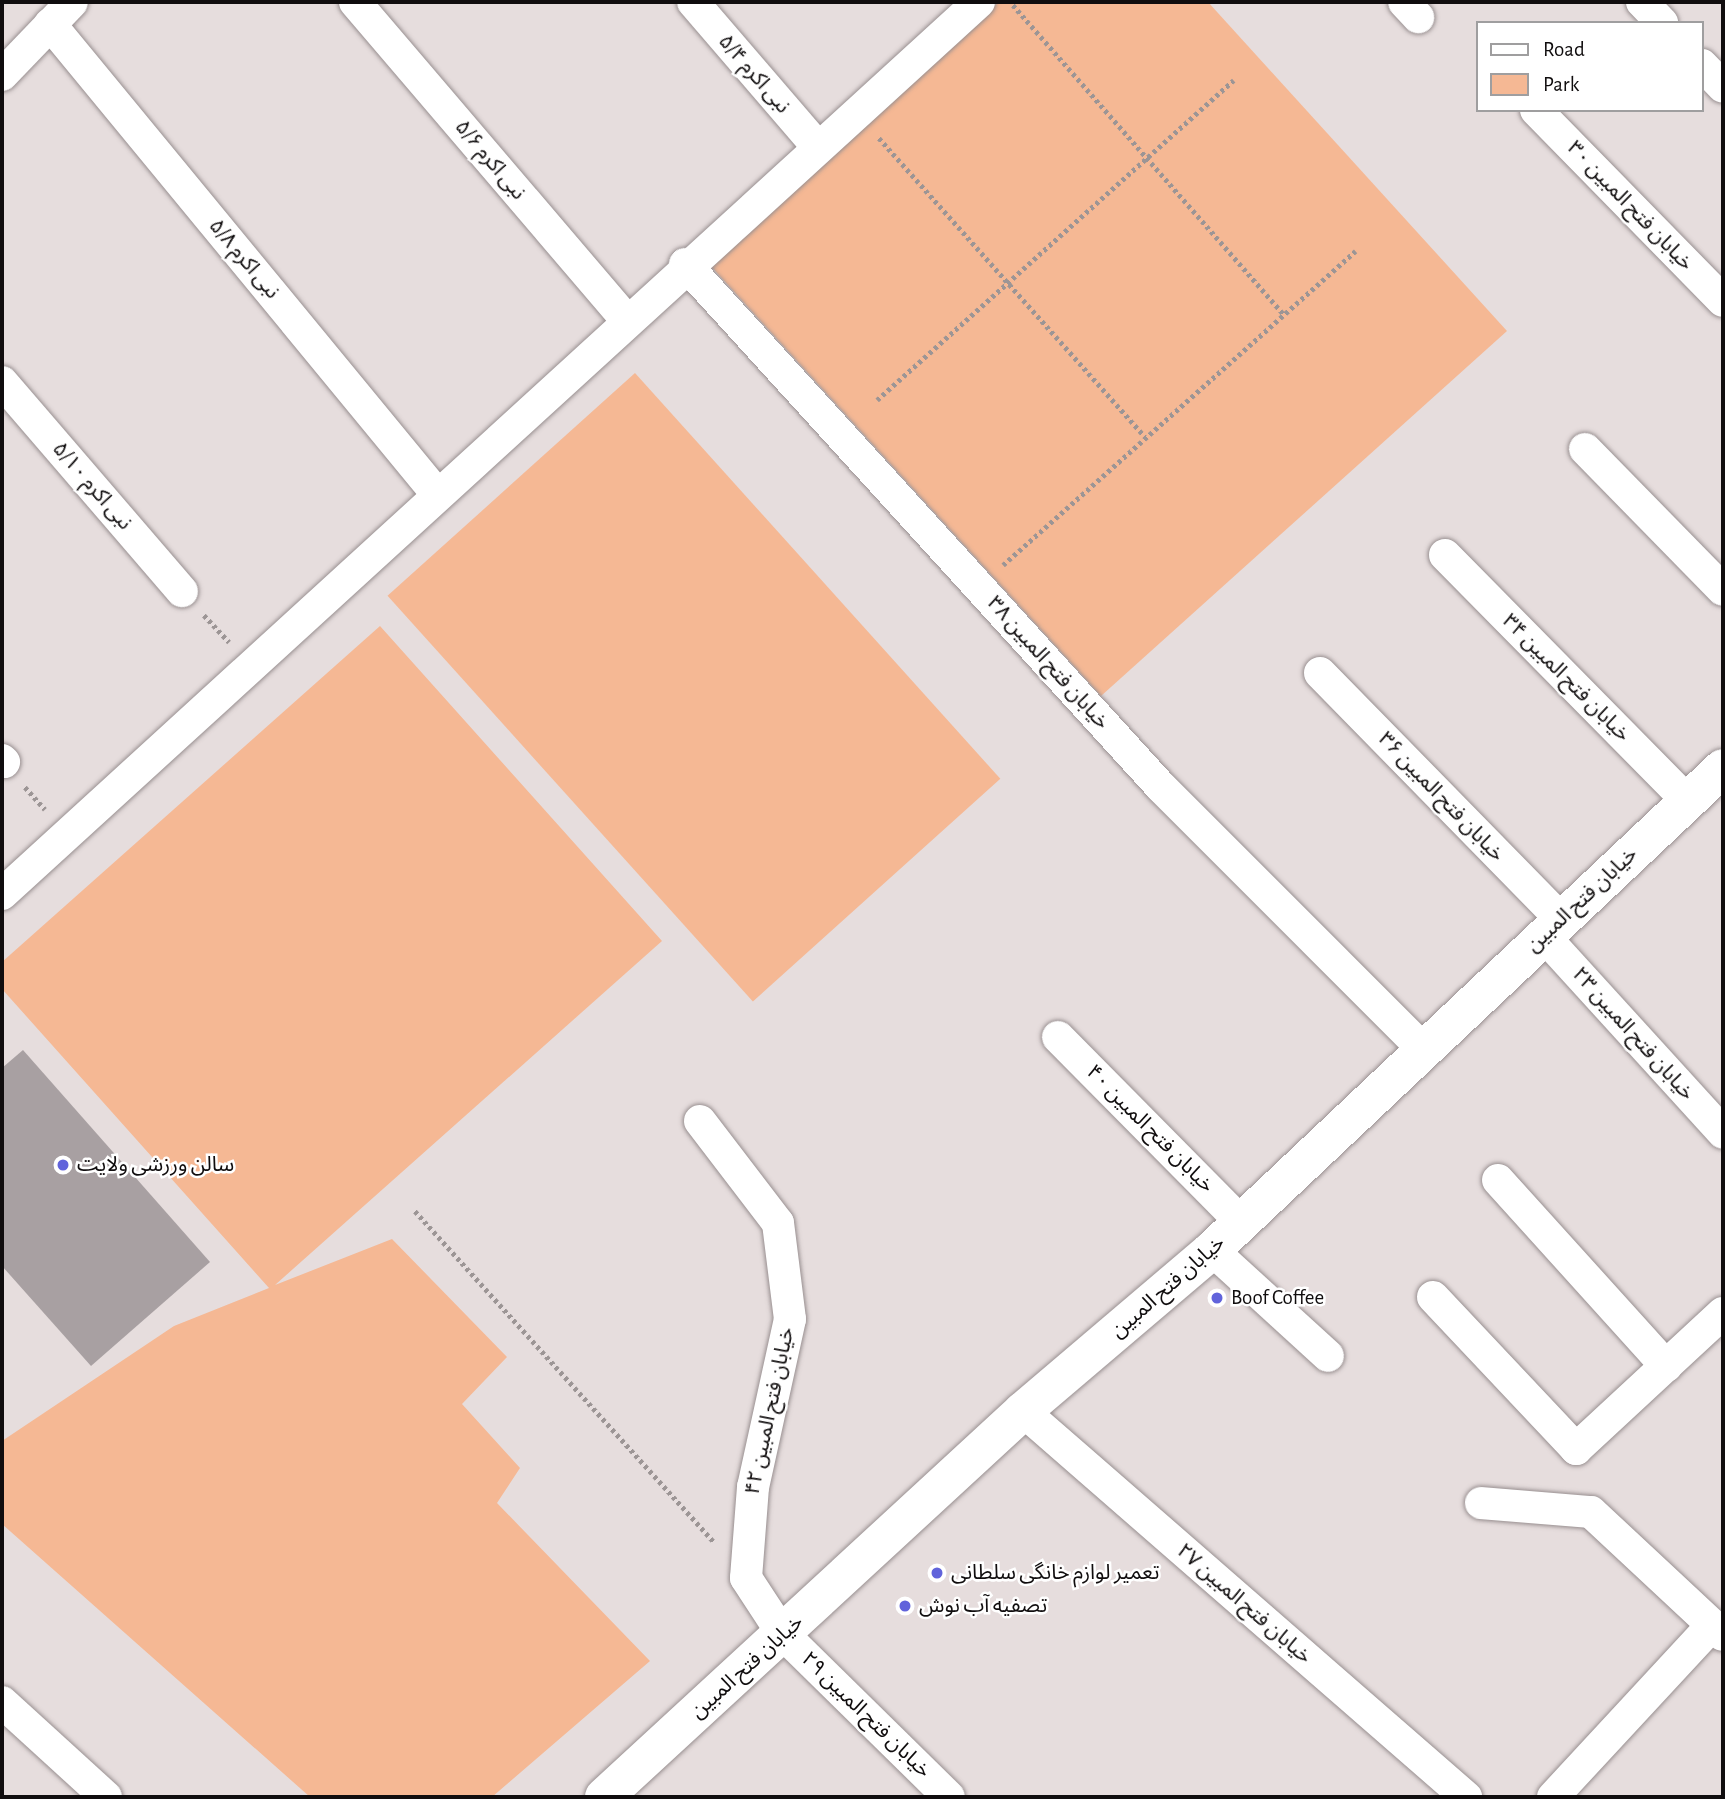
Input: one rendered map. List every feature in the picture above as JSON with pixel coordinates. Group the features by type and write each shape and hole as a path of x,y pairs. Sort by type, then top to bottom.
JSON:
{"street":[{"name":"نبی اکرم ۵/۶","path":"355,2 625,318"},
{"name":"نبی اکرم ۵/۴","path":"693,2 816,145"},
{"path":"2,894 438,494 625,318 979,2"},
{"path":"1642,2 1660,21"},
{"path":"2,75 63,8"},
{"name":"نبی اکرم ۵/۸","path":"63,8 438,494"},
{"path":"1704,67 1723,87"},
{"name":"خیابان فتح المبین ۳۰","path":"1538,112 1723,301"},
{"name":"خیابان فتح المبین ۳۸","path":"685,264 1162,788 1424,1050"},
{"name":"نبی اکرم ۵/۱۰","path":"2,382 182,591"},
{"path":"1585,449 1723,590"},
{"name":"خیابان فتح المبین ۳۴","path":"1445,555 1688,801"},
{"name":"خیابان فتح المبین ۳۶","path":"1320,673 1553,928"},
{"name":"خیابان فتح المبین","path":"604,1797 1023,1411 1212,1250 1723,768"},
{"name":"خیابان فتح المبین ۲۳","path":"1553,928 1723,1133"},
{"name":"خیابان فتح المبین ۴۰","path":"1058,1037 1241,1222"},
{"name":"خیابان فتح المبین ۴۲","path":"701,1121 778,1223 790,1319 752,1487 746,1578"},
{"path":"1498,1180 1667,1366"},
{"path":"1212,1250 1328,1356"},
{"path":"1433,1297 1576,1449 1723,1313"},
{"name":"خیابان فتح المبین ۲۷","path":"1023,1411 1465,1797"},
{"path":"1481,1503 1591,1513 1718,1630 1553,1797"},
{"path":"746,1578 782,1633"},
{"name":"خیابان فتح المبین ۲۹","path":"782,1633 950,1797"},
{"path":"2,1702 106,1797"}],"path":[{"path":"1010,2 1284,314"},
{"path":"877,400 1010,285 1234,80"},
{"path":"856,111 1145,437"},
{"path":"979,587 1356,251"},
{"path":"182,591 251,665"},
{"path":"3,761 66,834"},
{"path":"415,1211 746,1578"}],"green space":[{"path":"999,2 1208,2 1507,331 1101,696 708,263"},
{"path":"635,373 1000,779 753,1002 388,596"},
{"path":"380,626 662,941 275,1285 392,1239 507,1357 462,1404 520,1468 497,1503 650,1661 492,1797 310,1797 2,1524 2,1441 174,1326 269,1288 2,989 2,962"}],"building":[{"name":"سالن ورزشی ولایت","path":"23,1050 210,1262 91,1366 2,1266 2,1068"}],"place":[{"name":"سالن ورزشی ولایت","path":"63,1165"},
{"name":"Boof Coffee","path":"1217,1298"},
{"name":"تعمیر لوازم خانگی سلطانی","path":"937,1573"},
{"name":"تصفیه آب نوش","path":"905,1606"}]}
